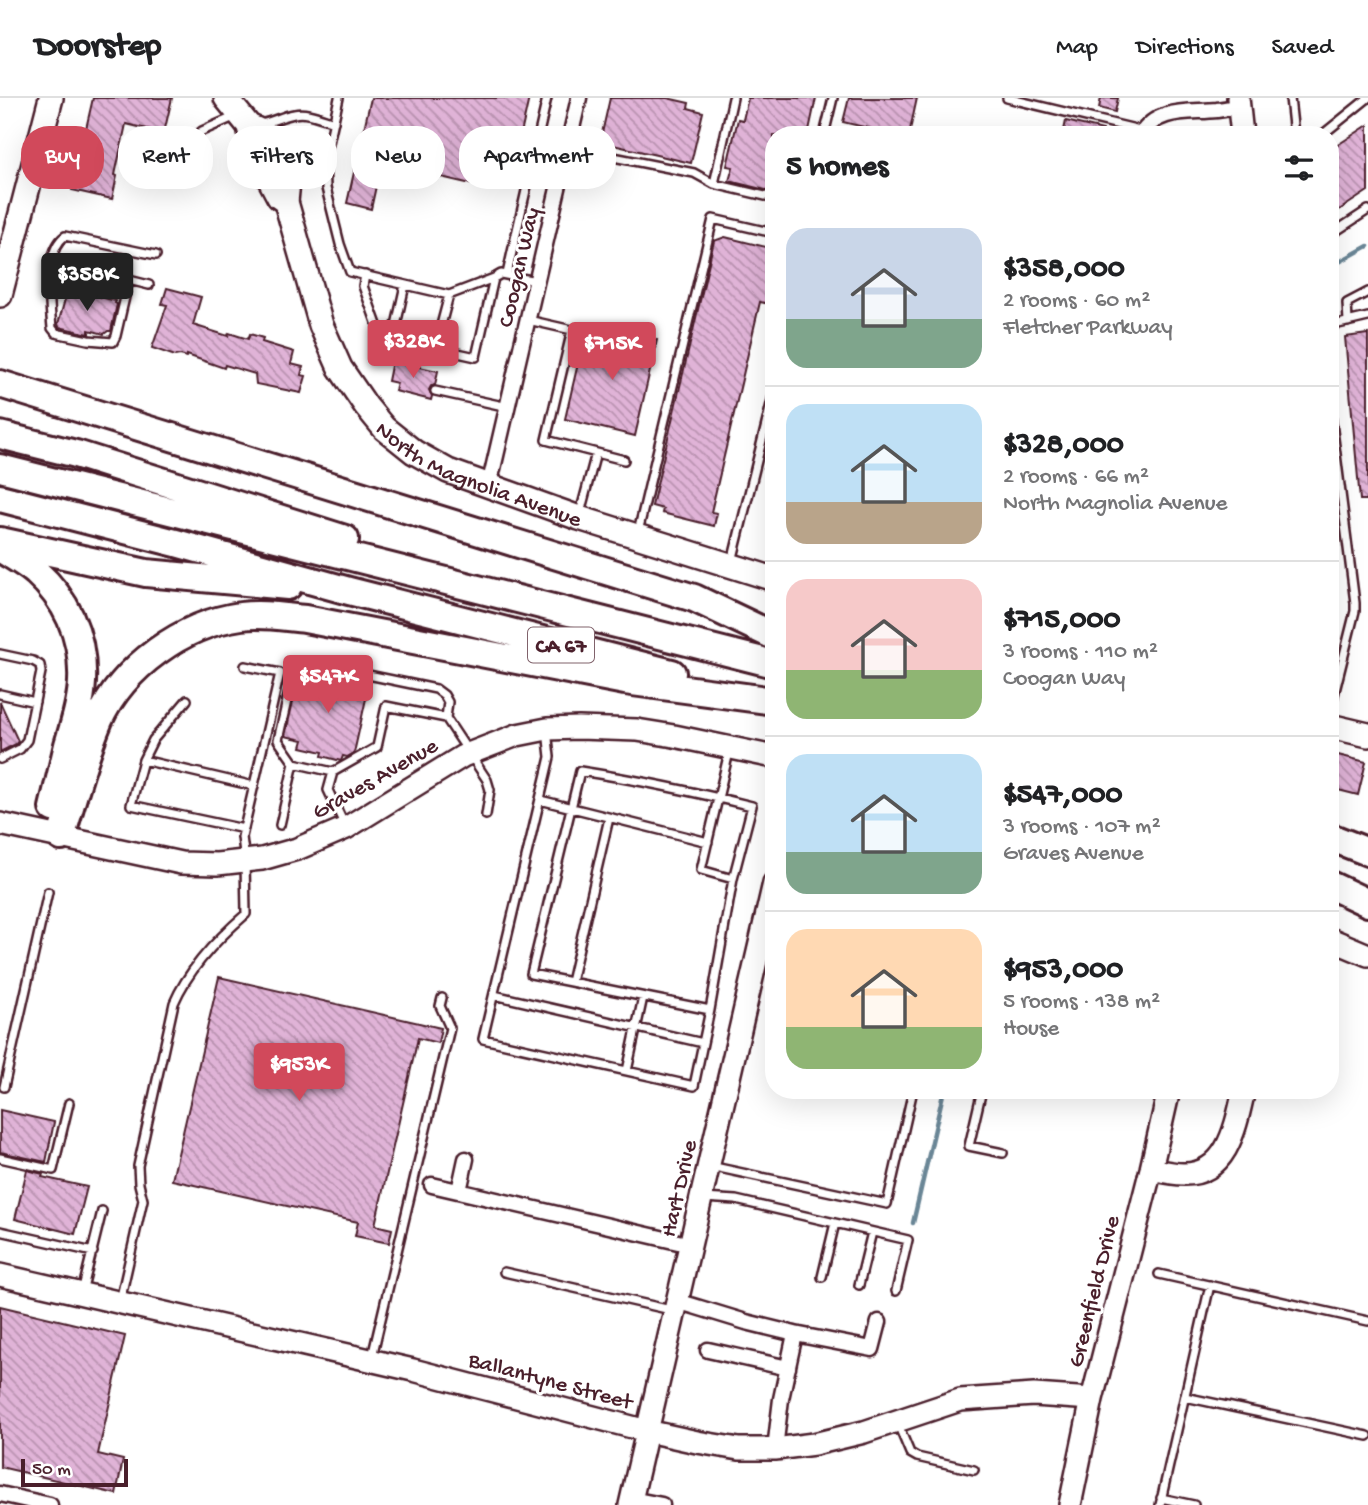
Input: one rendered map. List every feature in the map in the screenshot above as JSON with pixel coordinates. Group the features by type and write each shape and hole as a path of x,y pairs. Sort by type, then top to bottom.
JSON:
{"highway":[{"path":"0,384 694,598 765,632"},
{"path":"8,437 89,458 624,627"},
{"path":"2,468 624,627"},
{"path":"0,499 176,542 349,591"},
{"path":"0,541 146,573 349,591"},
{"path":"0,548 34,570 50,585 63,602 74,624 80,650 82,682 54,836"},
{"name":"CA 67","path":"349,591 765,698"},
{"path":"54,836 100,719 116,691 135,670 163,648 190,632 240,616 305,619 625,681 765,699"},
{"name":"CA 67","path":"624,627 765,662"},
{"path":"1339,841 1368,852"},
{"path":"1339,889 1368,903"}],"main road":[{"path":"0,295 51,98"},
{"path":"1238,102 1241,126"},
{"name":"North Magnolia Avenue","path":"238,113 279,197 286,202 321,325 340,368 384,428 415,452 448,471 579,518 765,576"},
{"path":"1339,728 1368,735"},
{"name":"Graves Avenue","path":"0,824 181,863 217,864 262,859 297,849 346,828 463,757 517,734 547,729 637,730 765,755"},
{"name":"Hart Drive","path":"631,1502 765,924"},
{"path":"1339,943 1368,955"},
{"name":"Greenfield Drive","path":"1070,1505 1092,1399 1167,1099"},
{"path":"1151,1169 1187,1174 1212,1167 1223,1154 1230,1139 1241,1099"},
{"name":"Ballantyne Street","path":"0,1275 371,1360 647,1431 739,1449 775,1449 814,1444 864,1432 960,1400 1034,1395 1092,1399"}],"street":[{"name":"Coogan Way","path":"573,126 579,98"},
{"path":"1148,126 1163,116 1218,110 1238,102"},
{"name":"Coogan Way","path":"489,486 559,189"},
{"path":"459,1191 466,1159"},
{"path":"432,1185 691,1245"},
{"path":"676,1306 872,1349 879,1322"},
{"path":"775,1449 781,1399 795,1334"},
{"path":"708,1350 788,1368"},
{"path":"0,1494 50,1505"},
{"path":"631,1502 662,1505"}],"lane":[{"path":"339,98 325,161 327,188 340,244 350,272 449,295 501,274 537,282"},
{"path":"507,274 547,98"},
{"path":"713,184 733,98"},
{"path":"826,126 833,98"},
{"path":"1007,98 1115,126"},
{"path":"1290,98 1293,126"},
{"path":"1334,126 1368,99"},
{"path":"212,126 238,113 272,122 294,114 309,114 334,122"},
{"path":"616,158 694,173 713,184 765,196"},
{"path":"1339,229 1368,210"},
{"path":"637,536 713,219 765,231"},
{"path":"149,285 129,280 113,341 79,338 56,333 52,328 51,263 61,239 65,236 156,255"},
{"path":"365,275 363,286 380,336 476,357 494,278"},
{"path":"393,339 405,285"},
{"path":"1348,322 1347,303 1368,292"},
{"path":"435,348 449,295"},
{"path":"1339,324 1368,317"},
{"path":"528,320 572,330 546,440 624,460"},
{"path":"435,391 508,407"},
{"path":"731,566 765,428"},
{"path":"579,518 596,453"},
{"path":"1339,478 1355,603 1339,675"},
{"path":"0,654 33,661 40,665 41,672 27,740 20,749 0,758"},
{"path":"446,718 386,706 377,747 333,772 294,763 278,740 294,670 301,663 436,689 448,702 446,718 487,780 489,790 486,815"},
{"path":"120,1301 143,1200 138,1166 174,1003 179,991 201,960 221,936 246,914 244,829 280,673 245,666"},
{"path":"0,695 35,702"},
{"path":"187,701 152,740 143,760 131,805 244,829"},
{"path":"547,729 550,757 484,1039 694,1086 710,1010 733,879 752,806 650,782 580,771 531,974 710,1010"},
{"path":"730,748 701,870 733,879"},
{"path":"143,760 254,786"},
{"path":"280,825 294,763"},
{"path":"333,772 328,790 346,828"},
{"path":"540,800 708,842"},
{"path":"571,982 609,818"},
{"path":"4,1087 48,892"},
{"path":"494,995 703,1043"},
{"path":"627,1071 643,997"},
{"path":"371,1360 450,1028 440,1006 442,998"},
{"path":"709,1166 887,1203 911,1099"},
{"path":"980,1099 969,1146 1003,1153"},
{"path":"0,1158 53,1170 69,1103"},
{"path":"702,1198 736,1200 908,1240 896,1291"},
{"path":"82,1293 102,1211"},
{"path":"822,1277 835,1223"},
{"path":"0,1231 93,1252"},
{"path":"859,1285 872,1232"},
{"path":"504,1272 676,1306"},
{"path":"1159,1274 1368,1321"},
{"path":"1194,1505 1160,1501 1210,1285"},
{"path":"1185,1397 1368,1436"},
{"path":"897,1421 910,1453 974,1471"}],"building":[{"path":"93,98 172,98 166,126 118,126 117,176 112,199 72,190 104,189 104,126 87,126"},
{"path":"371,98 529,98 523,126 459,126 459,181 445,178 445,126 365,126"},
{"path":"610,98 667,98 689,103 688,108 703,112 691,163 616,146 616,126 604,126"},
{"path":"748,98 816,98 810,126 765,126 765,190 729,181 733,167 727,166 738,119 743,120"},
{"path":"849,98 917,98 911,126 860,126 843,122"},
{"path":"1101,98 1118,98 1115,112 1099,108"},
{"path":"1066,121 1087,126 1065,126"},
{"path":"1368,125 1368,191 1339,210 1339,144"},
{"path":"351,186 351,189 375,189 371,209 347,203"},
{"path":"725,237 765,247 765,303 760,302 711,512 717,513 714,526 662,513 663,509 652,506 714,241"},
{"path":"167,288 201,297 193,325 228,336 229,333 248,339 250,334 263,338 262,342 294,352 291,364 303,367 301,375 306,376 301,393 256,384 255,374 225,365 224,368 187,355 175,356 152,348 167,305 162,304"},
{"path":"68,289 116,301 111,331 104,334 89,330 89,334 59,327"},
{"path":"604,328 657,340 635,436 565,419 583,342 600,346"},
{"path":"1368,334 1368,500 1360,500 1345,337"},
{"path":"392,361 438,371 435,385 429,390 431,400 395,391 397,383 388,381"},
{"path":"317,674 369,685 354,753 343,756 341,761 322,756 323,752 301,747 303,740 285,736 299,676 318,680"},
{"path":"0,702 18,741 0,752"},
{"path":"1339,755 1366,762 1358,795 1339,790"},
{"path":"219,977 441,1028 438,1043 418,1038 375,1225 392,1229 389,1243 355,1236 358,1222 172,1180"},
{"path":"0,1110 54,1122 46,1162 0,1152"},
{"path":"27,1170 43,1174 42,1177 87,1187 75,1234 15,1219"},
{"path":"0,1306 125,1336 98,1454 123,1460 116,1494 0,1467"}],"waterway":[{"path":"1339,262 1368,246"},
{"path":"913,1223 942,1099"}]}
